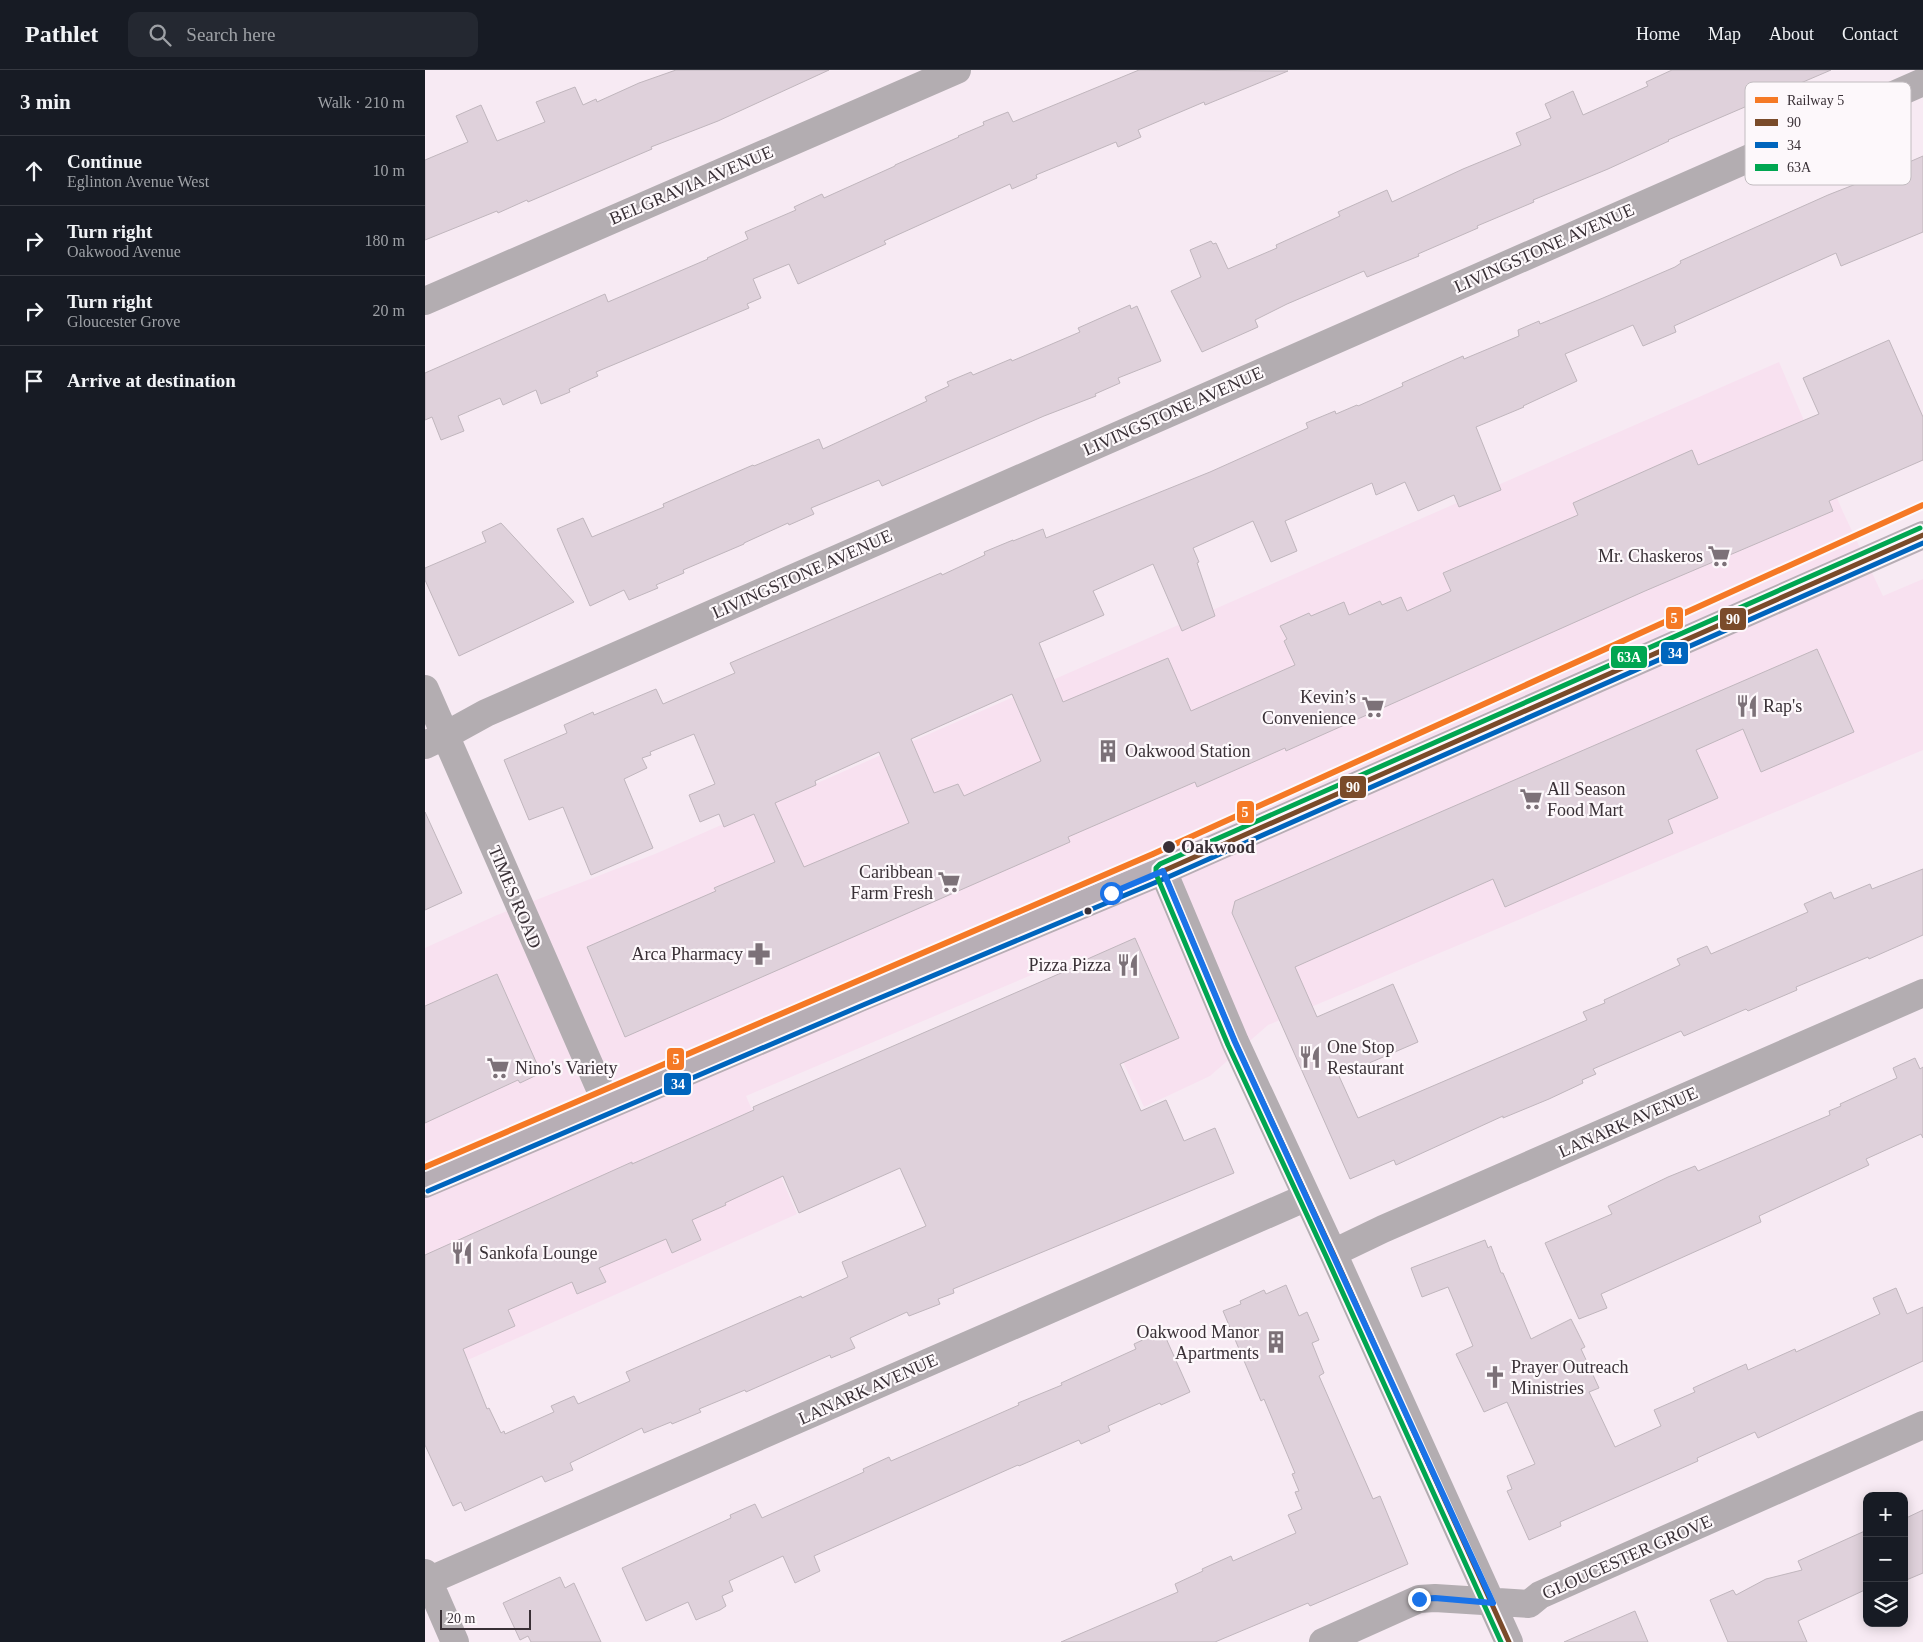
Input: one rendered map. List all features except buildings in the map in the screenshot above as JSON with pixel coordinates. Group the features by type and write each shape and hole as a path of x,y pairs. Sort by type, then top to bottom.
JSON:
{"main road":[{"path":"425,1184 607,1105 1163,871 1923,535"}],"street":[{"name":"BELGRAVIA AVENUE","path":"425,301 957,70"},
{"name":"LIVINGSTONE AVENUE","path":"1911,87 1923,82"},
{"name":"LIVINGSTONE AVENUE","path":"436,740 486,713 1745,160"},
{"name":"TIMES ROAD","path":"425,689 436,740 523,916 607,1105"},
{"path":"1163,871 1235,1042 1333,1252 1509,1642"},
{"name":"LANARK AVENUE","path":"1333,1252 1923,993"},
{"name":"LANARK AVENUE","path":"427,1577 1307,1197"},
{"name":"GLOUCESTER GROVE","path":"1323,1642 1419,1599 1435,1598 1529,1604 1540,1595 1923,1425"},
{"path":"427,1577 455,1642"}],"shaded area":[{"path":"1779,362 1843,512 1883,596 1923,579 1923,750 1268,1025 1210,1076 1144,1107 1074,957 746,1096 797,1214 425,1379 425,948 497,915 655,854"}],"rail line":[{"name":"5","path":"425,1167 1153,854 1923,505"}],"transit line":[{"name":"63A","path":"1501,1642 1228,1045 1156,874 1156,868 1160,864 1920,528"},
{"name":"90","path":"1163,871 1923,535"},
{"name":"34","path":"428,1191 1166,878 1923,543"},
{"name":"90","path":"1163,871 1235,1042 1509,1642"}],"place":[{"name":"Mr. Chaskeros","path":"1719,556"},
{"name":"Rap's","path":"1747,706"},
{"name":"Kevin’s Convenience","path":"1373,707"},
{"name":"Oakwood Station","path":"1108,751"},
{"name":"All Season Food Mart","path":"1531,799"},
{"name":"Oakwood","path":"1169,847"},
{"name":"Caribbean Farm Fresh","path":"949,882"},
{"name":"Arca Pharmacy","path":"759,954"},
{"name":"Pizza Pizza","path":"1128,965"},
{"name":"One Stop Restaurant","path":"1310,1057"},
{"name":"Nino's Variety","path":"498,1068"},
{"name":"Sankofa Lounge","path":"462,1253"},
{"name":"Oakwood Manor Apartments","path":"1276,1342"},
{"name":"Prayer Outreach Ministries","path":"1495,1377"}],"route":[{"path":"1111,893 1163,871 1235,1042 1493,1603 1435,1598 1419,1599"}]}
